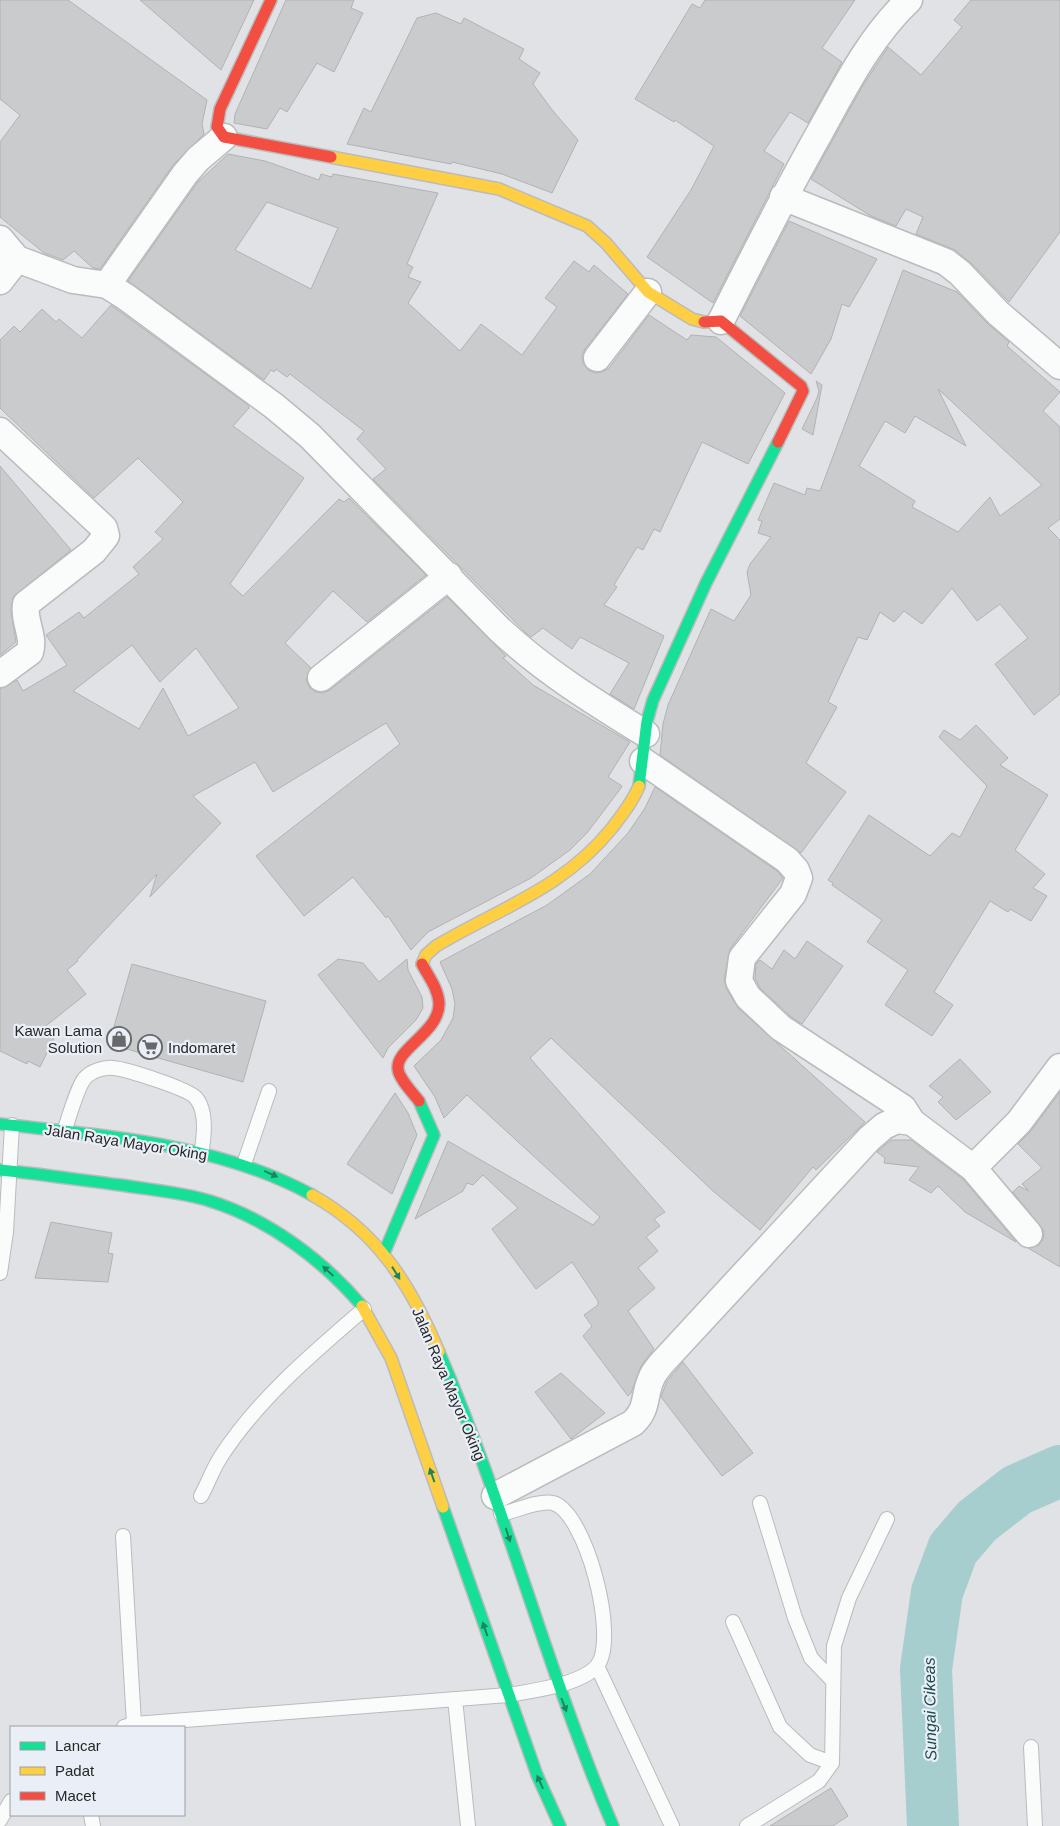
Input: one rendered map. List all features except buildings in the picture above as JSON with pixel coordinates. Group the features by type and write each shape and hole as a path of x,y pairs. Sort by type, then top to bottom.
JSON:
{"main road":[{"path":"271,0 220,109 217,127 224,137 499,189 588,226 606,243 632,276 648,292 692,319 703,322 721,321 801,386 803,390 693,608 651,703 639,786 614,825 587,856 560,879 431,948 424,956 422,964 436,990 440,1004 438,1018 399,1059 397,1064 400,1075 422,1106 434,1136 384,1253"},
{"name":"Jalan Raya Mayor Oking","path":"6,1125 125,1139 244,1164 268,1173 334,1208 357,1226 384,1253 414,1301 446,1369 498,1505 557,1686 613,1826"},
{"path":"4,1170 145,1189 224,1206 267,1228 319,1262 345,1286 364,1309 391,1358 508,1696 537,1776 560,1826"}],"street":[{"path":"721,321 783,197 853,72 881,30 909,0"},
{"path":"107,286 185,174 198,159 224,137"},
{"path":"783,197 946,262 960,272 998,313 1060,366"},
{"path":"0,239 17,259 73,280 107,286 126,297 227,371 310,436 499,629 532,659 581,694 646,734"},
{"path":"0,280 17,259"},
{"path":"598,358 648,292"},
{"path":"0,431 104,528 106,536 94,552 26,604 25,612 32,640 30,652 0,674"},
{"path":"321,678 448,576"},
{"path":"643,761 787,860 796,870 799,878 793,894 742,958 739,981 748,997 781,1028 903,1108 912,1122 972,1168 1029,1234"},
{"path":"972,1168 1019,1122 1060,1067"},
{"path":"498,1505 633,1424 640,1416 646,1404 652,1376 661,1364 824,1187 884,1126 897,1120 912,1122"}],"lane":[{"path":"64,1132 84,1078 97,1070 113,1068 182,1089 196,1097 201,1106 203,1119 201,1154"},
{"path":"244,1164 269,1091"},
{"path":"0,1270 6,1232 4,1170 6,1125"},
{"path":"202,1496 220,1458 259,1407 364,1309"},
{"path":"760,1503 795,1618 811,1658 833,1681"},
{"path":"123,1536 129,1726 508,1696 576,1680 597,1666 603,1652 604,1619 601,1598 583,1542 570,1517 554,1504 498,1505"},
{"path":"747,1826 819,1781 832,1763 834,1646 849,1598 887,1519"},
{"path":"733,1622 780,1727 810,1756 832,1763"},
{"path":"597,1666 672,1826"},
{"path":"455,1699 468,1826"},
{"path":"1031,1747 1035,1826"},
{"path":"0,1820 10,1803"}],"waterway":[{"name":"Sungai Cikeas","path":"933,1826 926,1669 937,1592 953,1549 977,1521 1017,1490 1060,1471"}],"traffic: fast":[{"path":"639,786 647,721 653,700 706,583 778,442"},
{"path":"384,1253 434,1135 419,1101"},
{"path":"0,1124 160,1144 238,1164 276,1178 312,1195"},
{"path":"0,1170 177,1193 210,1201 232,1209 273,1230 312,1257 347,1289 362,1306"},
{"path":"439,1352 485,1470 567,1708 613,1826"},
{"path":"443,1507 537,1775 560,1826"}],"traffic: slow":[{"path":"331,157 499,189 587,226 606,243 648,292 692,319 704,322"},
{"path":"422,964 426,955 436,946 530,895 552,882 573,866 593,849 612,828 637,792 639,786"},
{"path":"312,1195 356,1226 374,1243 403,1282 428,1327 439,1352"},
{"path":"362,1306 391,1358 443,1507"}],"traffic: jam":[{"path":"271,0 220,109 217,127 224,137 331,157"},
{"path":"704,322 721,321 801,386 803,391 778,442"},
{"path":"419,1101 404,1081 398,1069 403,1054 433,1023 437,1013 439,1003 437,992 422,964"}],"place":[{"name":"Kawan Lama Solution","path":"119,1039"},
{"name":"Indomaret","path":"150,1047"}]}
